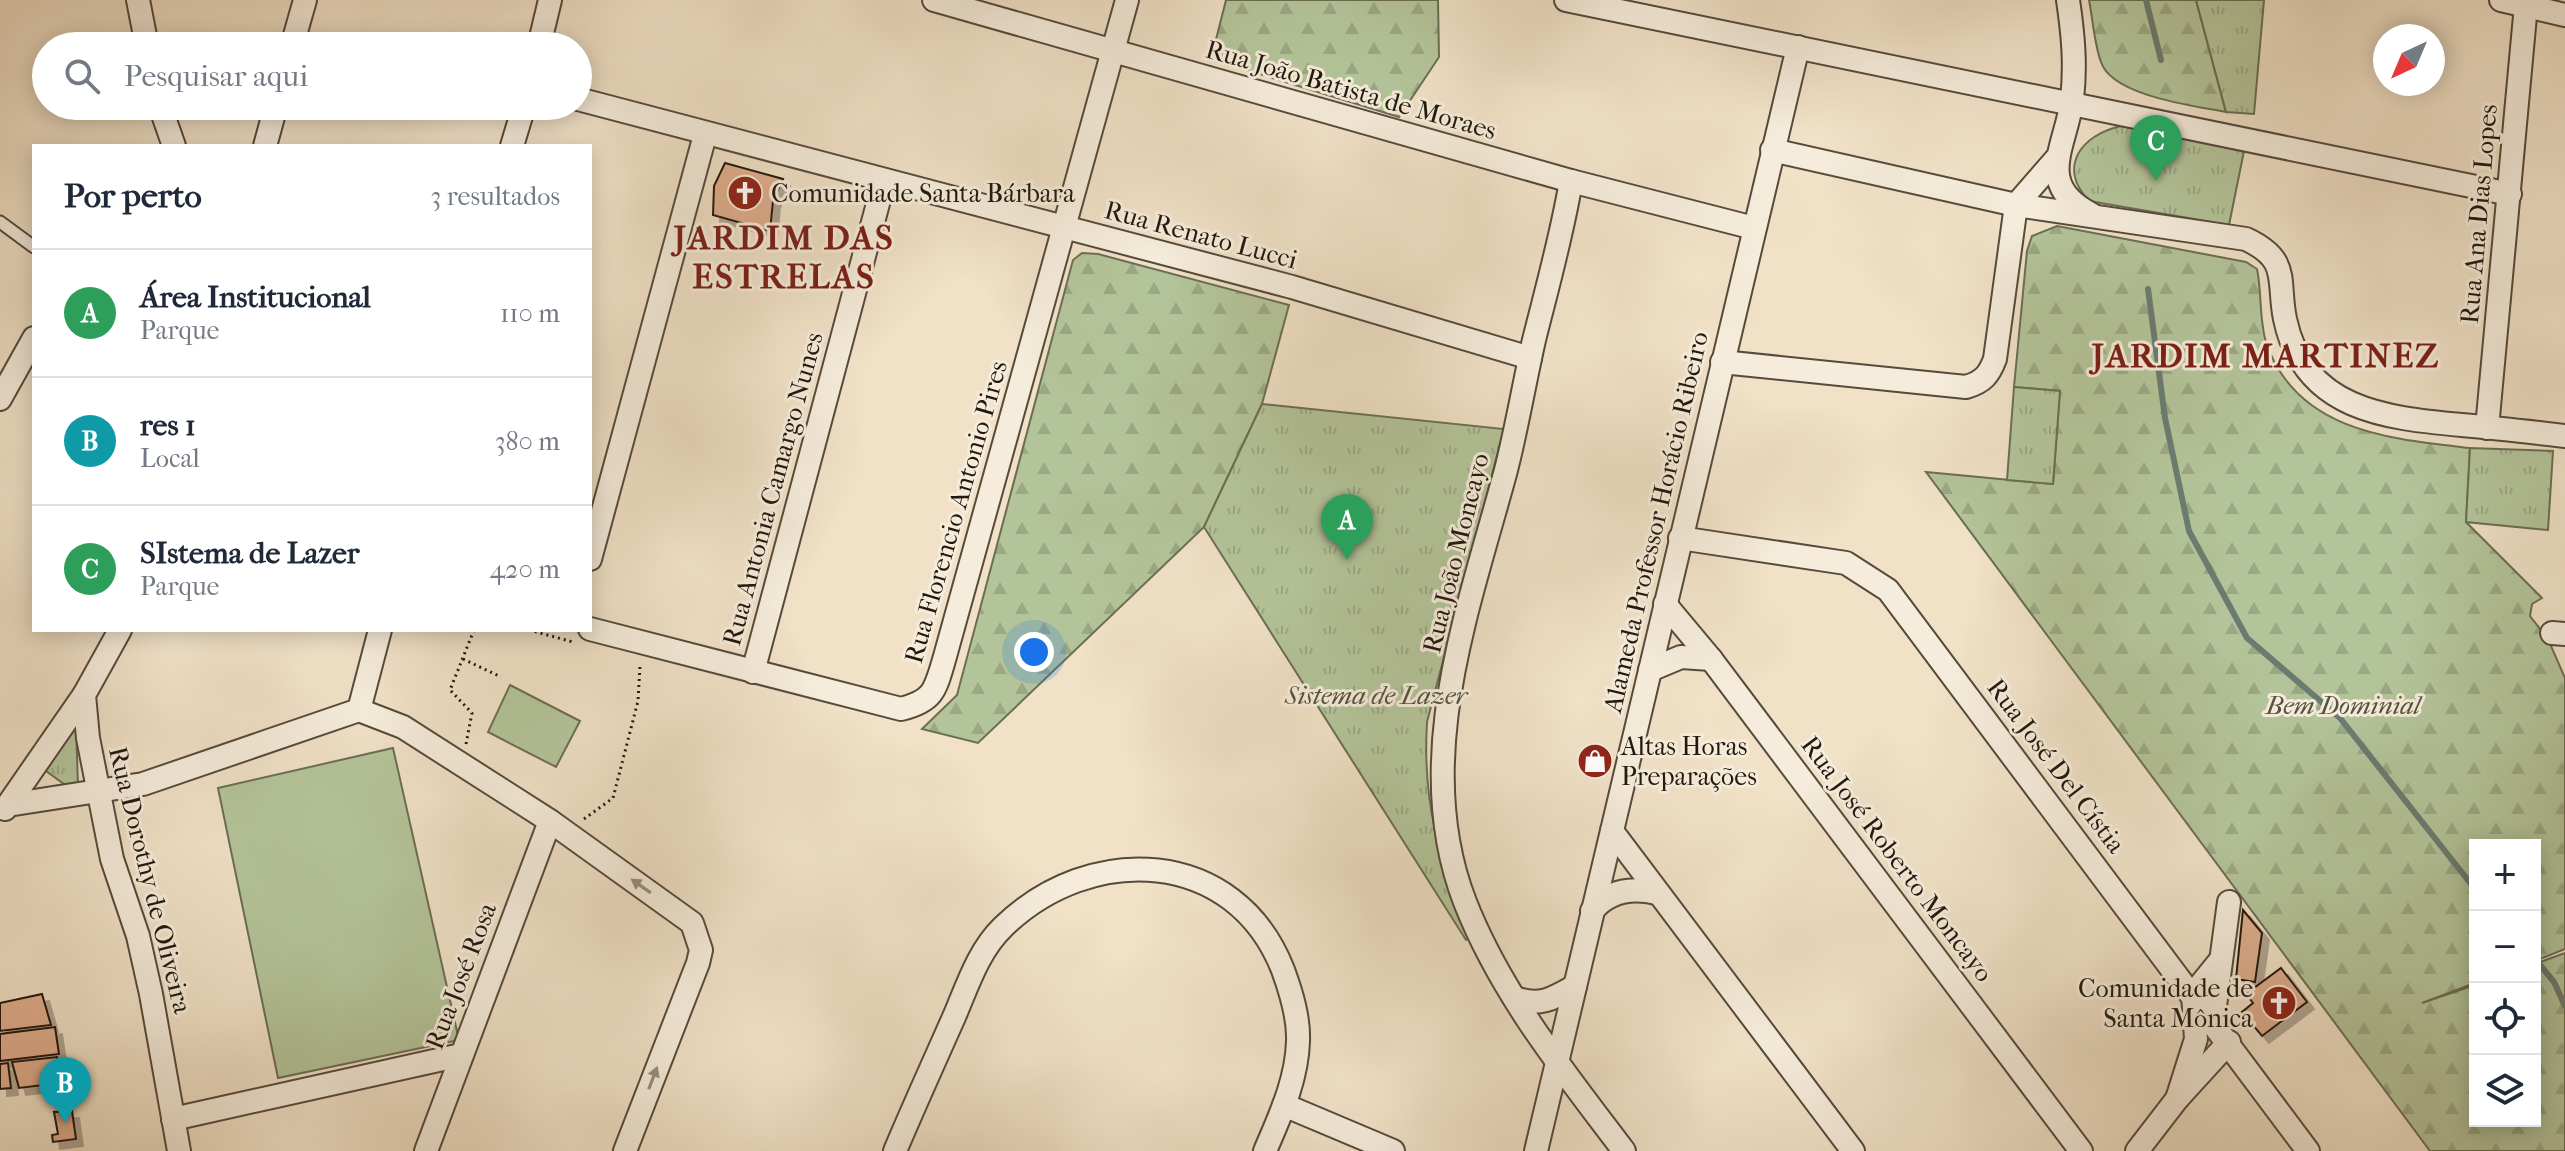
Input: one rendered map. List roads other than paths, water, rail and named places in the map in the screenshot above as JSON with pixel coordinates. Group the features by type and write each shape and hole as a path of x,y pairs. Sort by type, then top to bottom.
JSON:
{"street":[{"path":"138,0 144,32"},
{"path":"296,32 305,0"},
{"path":"542,32 550,0"},
{"name":"Rua João Batista de Moraes","path":"934,0 1571,181 1754,228"},
{"name":"Rua Florencio Antonio Pires","path":"582,636 753,672 901,709 924,703 936,687 1127,0"},
{"path":"1566,0 2510,194"},
{"path":"2068,0 2075,51 2072,102 2056,159 2058,174 2073,202 2097,217"},
{"path":"2501,0 2565,15"},
{"name":"Rua Ana Dias Lopes","path":"2487,428 2526,5"},
{"name":"Alameda Professor Horácio Ribeiro","path":"1536,1151 1798,47"},
{"name":"Rua Renato Lucci","path":"592,103 1292,287 1530,358"},
{"path":"165,120 173,144"},
{"path":"266,144 272,120"},
{"path":"513,144 520,120"},
{"path":"592,552 705,135"},
{"path":"1772,150 2016,205 2236,237 2264,247 2278,264 2284,286 2284,317 2292,344 2326,390 2349,404 2387,418 2565,436"},
{"path":"1722,362 1966,387 1979,383 1990,372 1995,359 2016,205 2056,159"},
{"name":"Rua Antonia Camargo Nunes","path":"753,672 884,181"},
{"name":"Rua João Moncayo","path":"1571,181 1516,431 1448,703 1442,805 1449,848 1465,902 1515,998 1624,1151"},
{"path":"0,399 32,342"},
{"name":"Rua José Del Cístia","path":"1680,538 1846,563 1888,590 2308,1151"},
{"name":"Rua José Roberto Moncayo","path":"1665,604 1711,659 2081,1151"},
{"path":"4,810 84,695 119,632"},
{"path":"359,710 379,632"},
{"path":"1650,670 1681,657 1711,659"},
{"name":"Rua Dorothy de Oliveira","path":"84,695 96,790 112,859 138,936 179,1151"},
{"path":"4,810 96,790 143,784 359,710 403,727 550,821 681,914 699,936 701,950 698,963 625,1151"},
{"name":"Rua José Rosa","path":"426,1151 550,821"},
{"path":"1612,831 1853,1151"},
{"path":"895,1151 987,946 1029,905 1066,882 1121,868 1164,870 1196,879 1233,901 1272,943 1293,996 1298,1040 1284,1105 1265,1151"},
{"path":"1592,911 1612,894 1643,889 1657,893"},
{"path":"2213,1021 2229,902"},
{"path":"2173,968 2195,971 2219,962"},
{"path":"2177,1099 2196,1039 2193,994 2219,962"},
{"path":"1515,998 1530,1004 1542,1003 1575,986"},
{"path":"2137,1151 2177,1099 2229,1042"},
{"path":"173,1119 461,1055"},
{"path":"1284,1105 1393,1151"}],"lane":[{"path":"0,222 32,246"}],"waterway":[{"path":"2146,0 2161,60"},
{"path":"2148,289 2165,418 2189,531 2247,638 2340,718 2469,881"},
{"path":"2541,966 2554,982 2565,1006"}],"place":[{"name":"SIstema de Lazer","path":"2156,181"},
{"name":"Comunidade Santa Bárbara","path":"745,193"},
{"name":"Área Institucional","path":"1347,560"},
{"name":"Altas Horas Preparações","path":"1595,761"},
{"name":"Comunidade de Santa Mônica","path":"2279,1003"},
{"name":"res 1","path":"65,1123"}],"district":[{"name":"JARDIM DAS ESTRELAS","path":"784,258"},
{"name":"JARDIM MARTINEZ","path":"2266,356"}],"park label":[{"name":"Sistema de Lazer","path":"1376,695"},
{"name":"Bem Dominial","path":"2343,705"}]}
